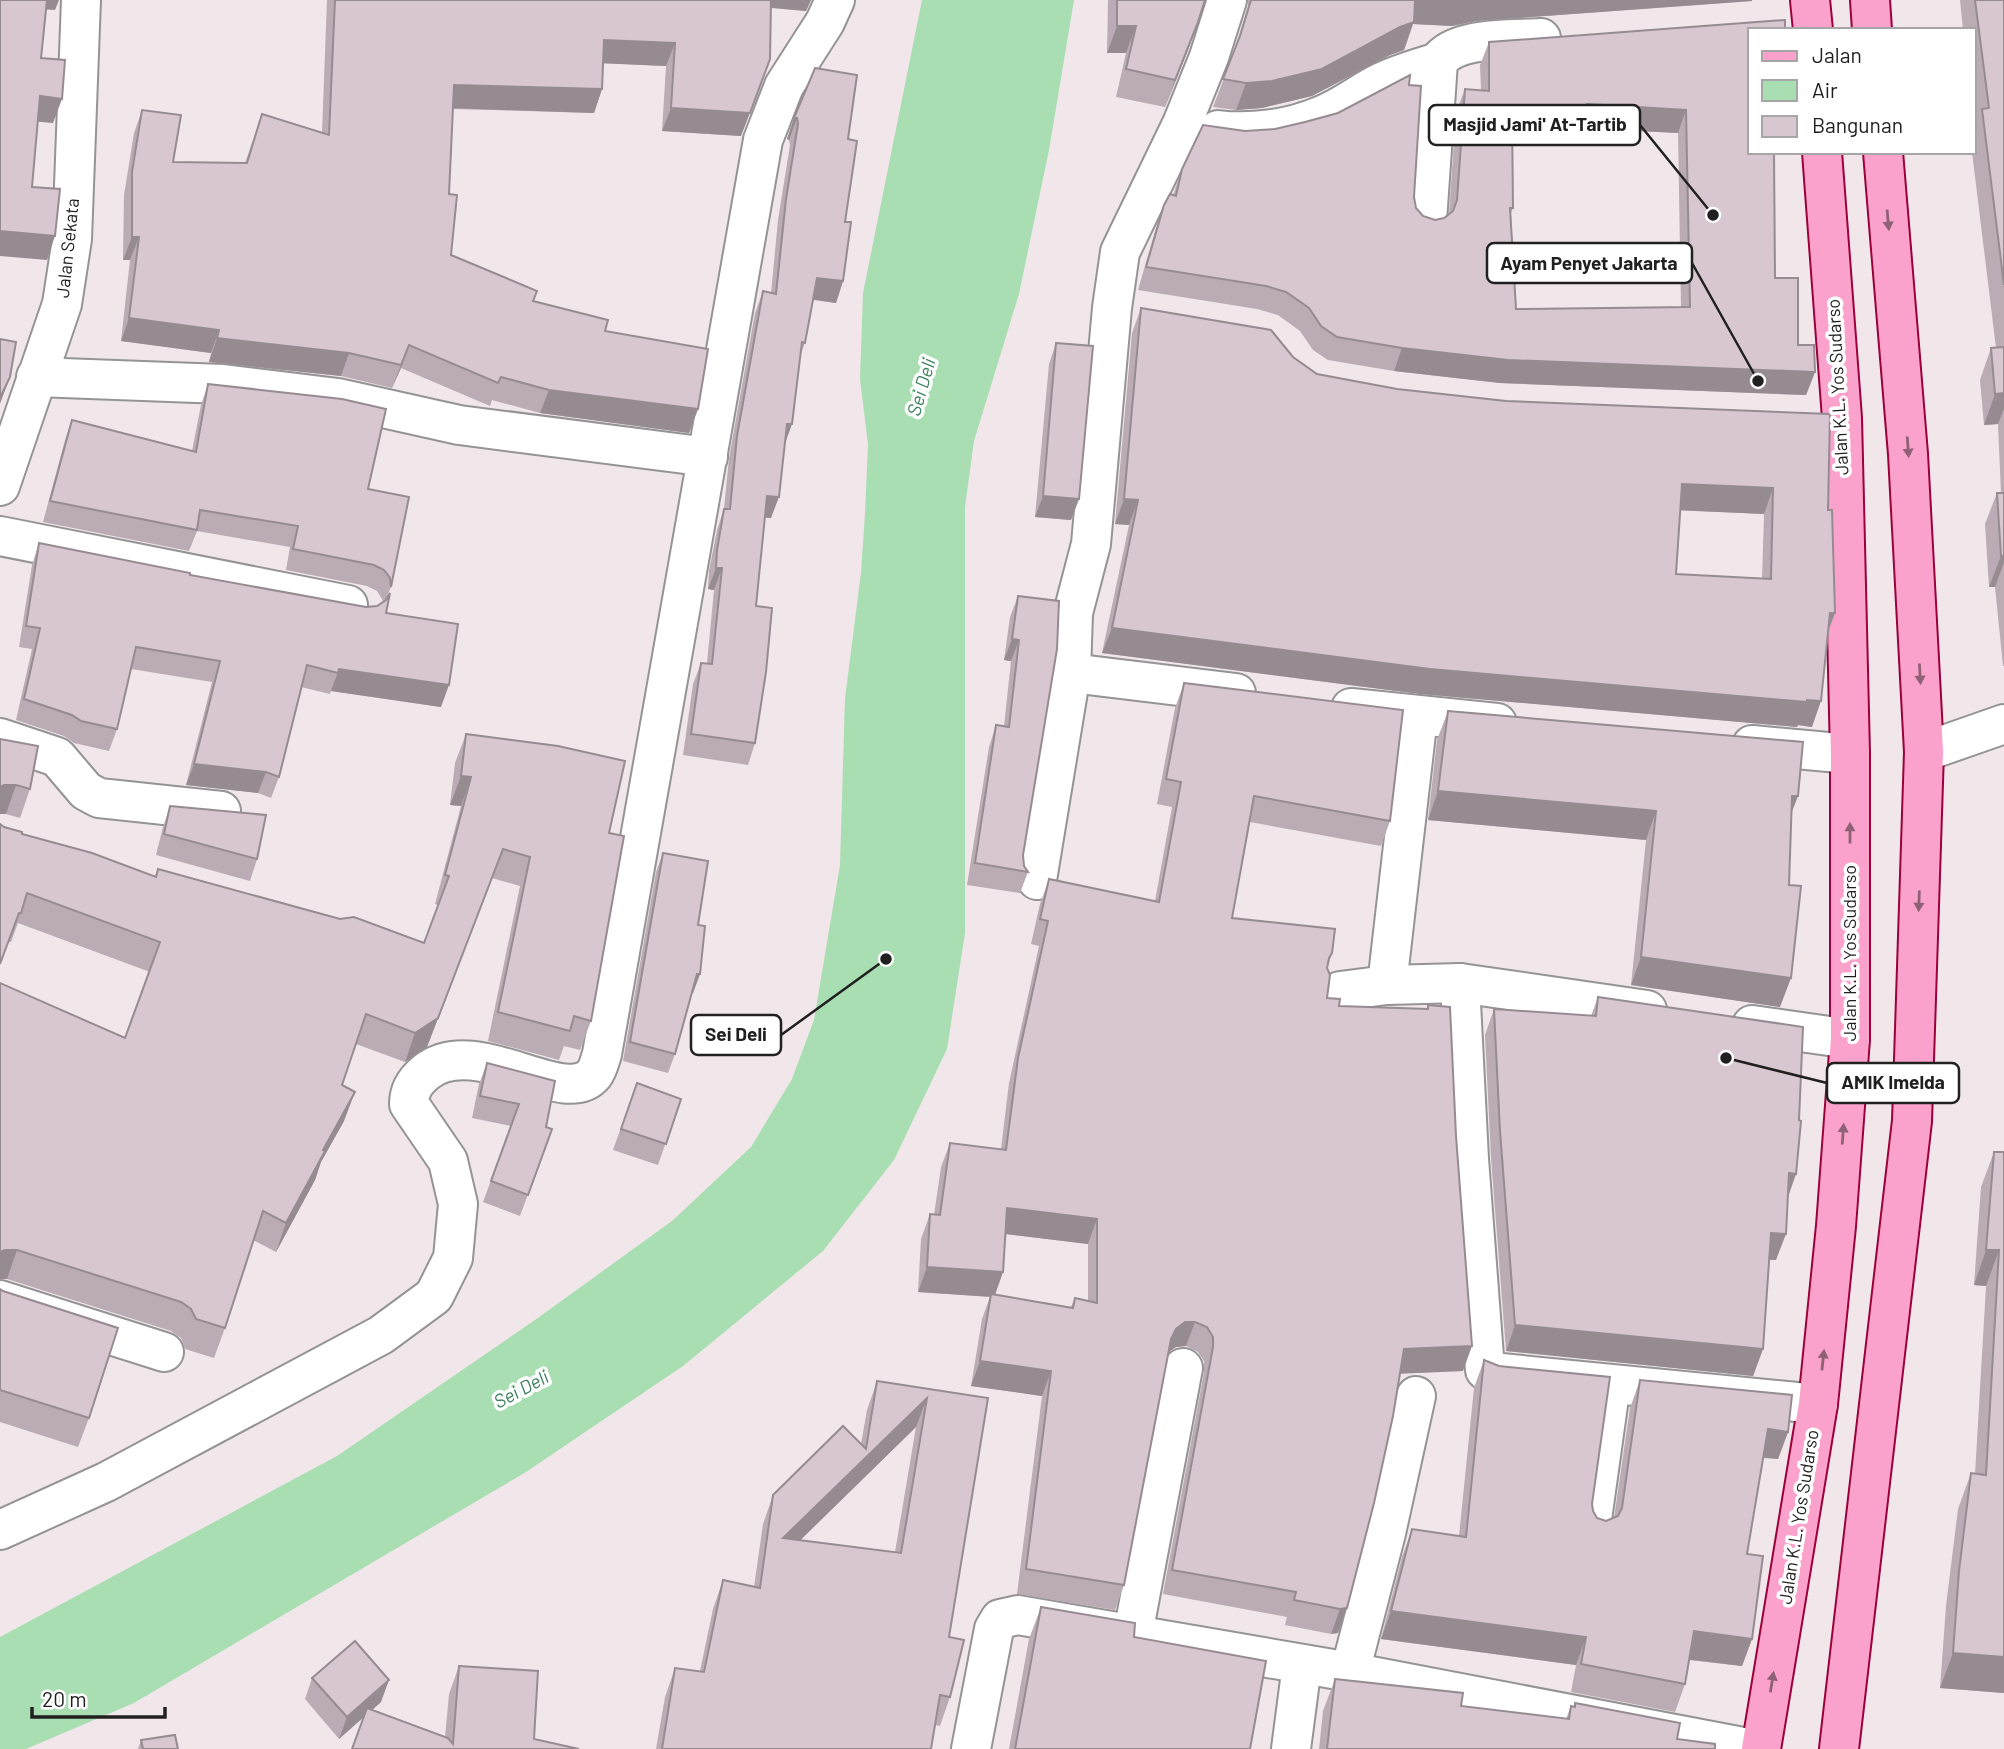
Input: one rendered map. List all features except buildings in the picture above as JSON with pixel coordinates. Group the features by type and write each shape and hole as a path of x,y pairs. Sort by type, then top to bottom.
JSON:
{"main road":[{"path":"1870,0 1872,28"},
{"name":"Jalan K.L. Yos Sudarso","path":"1761,1749 1818,1404 1836,1226 1850,1039 1850,754 1842,418 1822,154"},
{"path":"1839,1749 1912,1121 1924,752 1908,454 1883,154"}],"street":[{"name":"Jalan Sekata","path":"0,486 62,304 72,239 81,0"},
{"path":"0,1530 106,1482 381,1335 434,1296 453,1258 458,1204 448,1161 409,1104 409,1095 417,1080 435,1065 454,1059 483,1060 554,1082 576,1084 595,1073 602,1054 763,140 784,86 825,22 835,0"},
{"path":"1037,880 1071,673 1073,613 1091,544 1129,310 1120,252 1182,124 1209,57 1227,0"},
{"path":"1427,221 1438,62 1443,55 1465,45 1575,36"},
{"path":"1182,124 1235,132 1265,130 1292,124 1320,117 1400,74 1438,62"},
{"path":"36,377 223,384 313,394 459,425 708,457"},
{"path":"1801,417 1842,418"},
{"path":"0,536 362,607"},
{"path":"1071,673 1265,697"},
{"path":"1321,704 1529,726"},
{"path":"1387,985 1418,716"},
{"path":"1924,752 2004,724"},
{"path":"0,738 57,757 86,791 99,798 256,815"},
{"path":"1724,743 1850,754"},
{"path":"1460,983 1485,1370 1818,1404"},
{"path":"1340,991 1387,985 1460,983 1675,1014"},
{"path":"1716,1020 1850,1039"},
{"path":"0,1300 164,1352"},
{"path":"1133,1634 1183,1368"},
{"path":"1350,1672 1416,1396"},
{"path":"971,1749 994,1629 1000,1619 1018,1615 1350,1672 1753,1749"},
{"path":"1291,1749 1301,1665"}],"lane":[{"path":"1597,1534 1618,1384"}],"water":[{"path":"922,0 1074,0 1049,150 1019,294 974,441 965,507 965,933 947,1049 894,1160 823,1251 683,1366 526,1472 134,1703 26,1749 0,1749 0,1637 337,1456 535,1320 672,1221 751,1147 792,1079 814,1020 840,865 845,698 861,573 868,445 860,379 863,293"}],"place":[{"name":"Masjid Jami' At-Tartib","path":"1713,215"},
{"name":"Ayam Penyet Jakarta","path":"1758,381"},
{"name":"Sei Deli","path":"886,959"},
{"name":"AMIK Imelda","path":"1726,1058"}]}
